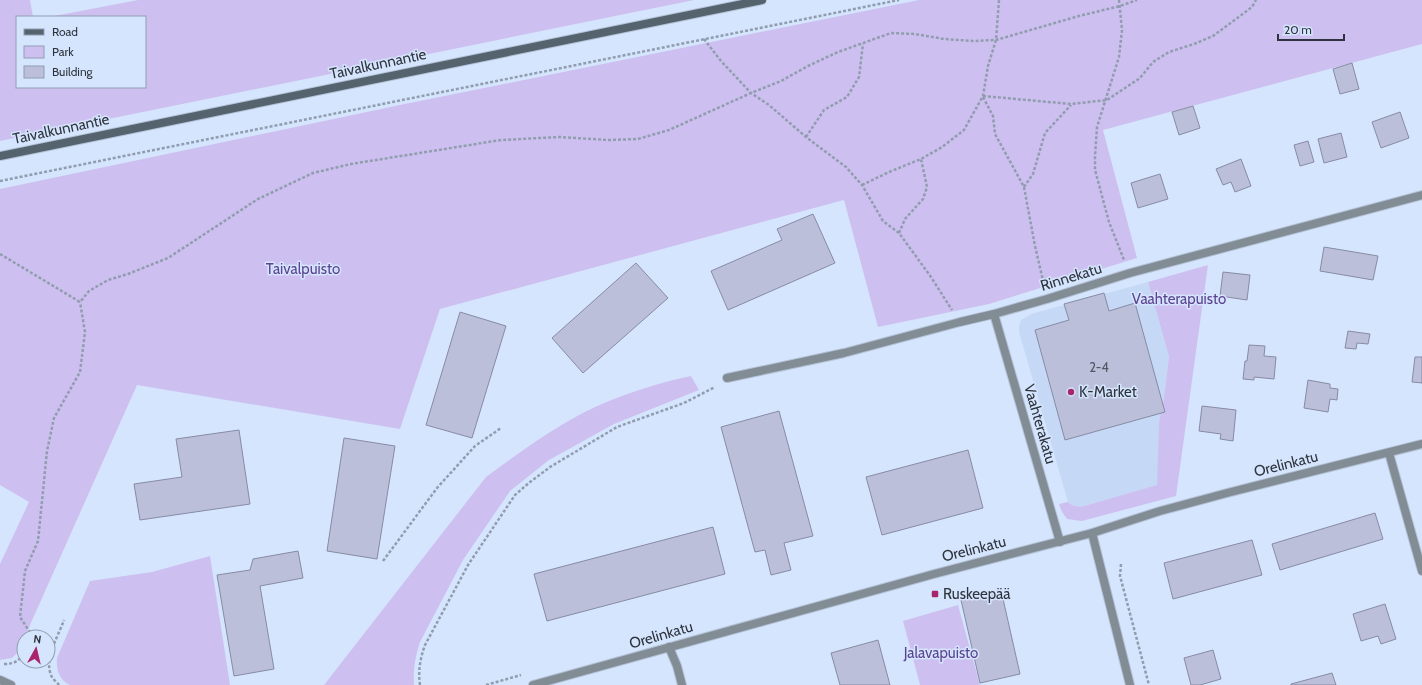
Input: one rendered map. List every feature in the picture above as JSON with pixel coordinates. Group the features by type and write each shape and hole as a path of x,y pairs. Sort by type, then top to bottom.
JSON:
{"main road":[{"name":"Taivalkunnantie","path":"0,156 762,0"}],"street":[{"name":"Rinnekatu","path":"727,378 844,353 994,314 1130,273 1422,195"},
{"name":"Vaahterakatu","path":"994,314 1060,542"},
{"name":"Orelinkatu","path":"533,685 934,574 1060,542 1227,492 1422,444"},
{"path":"1389,453 1422,571"},
{"path":"1092,533 1130,685"},
{"path":"669,647 677,666 682,685"},
{"path":"0,680 11,685"}],"path":[{"path":"0,181 899,0"},
{"path":"862,185 921,159 942,147 964,130 983,96 988,66 996,40 999,0"},
{"path":"1119,0 1122,30 1119,57 1107,100 1097,127 1094,156 1095,170 1109,222 1130,273"},
{"path":"28,629 20,617 25,571 38,541 47,451 54,418 80,372 85,332 80,302 89,291 108,280 128,274 168,258 258,199 313,173 351,164 501,140 560,137 608,140 638,139 669,130 781,81 838,52 891,34 915,34 944,40 996,40 1137,0"},
{"path":"983,96 1071,104 1107,100 1140,78 1154,62 1169,52 1213,36 1252,7 1256,0"},
{"path":"704,39 721,61 751,93 846,168 862,185 883,220 899,233 931,277 960,322"},
{"path":"806,137 824,110 847,97 859,76 863,43"},
{"path":"983,96 993,116 995,134 1024,187 1047,299"},
{"path":"1024,187 1033,174 1045,133 1071,104"},
{"path":"899,233 905,220 923,199 927,187 921,159"},
{"path":"0,254 80,302"},
{"path":"420,685 418,673 420,657 425,645 468,565 515,495 550,467 616,427 684,403 710,391 727,378"},
{"path":"383,561 437,488 475,446 501,428"},
{"path":"1121,564 1120,576 1149,685"},
{"path":"59,685 51,677 49,665 50,656 64,620"},
{"path":"0,664 16,662"}],"shaded area":[{"path":"1148,282 1169,357 1163,404 1165,412 1159,422 1158,485 1077,507 1068,502 1019,332 1021,320 1031,314"}],"green space":[{"path":"0,0 30,0 33,16 16,16 16,88 146,88 146,16 54,16 138,0 694,0 0,141"},
{"name":"Taivalpuisto","path":"919,0 1422,0 1422,44 1103,130 1137,258 989,304 878,327 844,200 440,309 400,429 137,385 28,629 16,629 16,654 12,658 0,660 0,564 29,502 0,485 0,189 400,105"},
{"name":"Vaahterapuisto","path":"1208,265 1176,496 1082,521 1067,519 1059,504 1068,502 1075,506 1084,506 1157,485 1159,422 1161,413 1165,412 1163,404 1169,357 1148,282"},
{"path":"691,376 699,390 614,424 549,460 510,491 463,560 420,642 415,664 414,685 324,685 486,477 553,430 595,407 642,389"},
{"path":"210,556 230,685 70,685 63,680 59,674 57,658 90,581 152,572"},
{"name":"Jalavapuisto","path":"958,605 980,685 920,685 903,621"}],"building":[{"path":"1352,63 1359,89 1340,94 1333,69"},
{"path":"1193,106 1200,128 1179,135 1172,112"},
{"path":"1400,112 1409,138 1381,148 1372,122"},
{"path":"1341,133 1347,157 1324,163 1318,139"},
{"path":"1308,141 1314,162 1300,166 1294,145"},
{"path":"1241,159 1251,186 1235,192 1231,182 1223,185 1216,169"},
{"path":"1160,174 1168,199 1138,208 1131,183"},
{"path":"813,214 835,263 728,310 711,271 782,240 777,229"},
{"path":"1324,247 1378,256 1373,280 1320,271"},
{"path":"636,263 668,298 583,373 552,338"},
{"path":"1223,272 1250,275 1247,300 1220,296"},
{"path":"1104,293 1109,311 1135,303 1165,412 1065,440 1035,330 1069,320 1064,304"},
{"path":"460,312 506,326 472,438 426,425"},
{"path":"1348,331 1370,334 1368,344 1357,343 1356,349 1345,348"},
{"path":"1249,345 1265,346 1264,356 1276,357 1274,379 1254,377 1254,380 1243,379"},
{"path":"1415,357 1422,357 1422,383 1412,382"},
{"path":"1308,380 1330,384 1330,388 1338,389 1337,400 1330,399 1328,412 1304,408"},
{"path":"1202,406 1236,410 1233,441 1220,439 1221,434 1199,431"},
{"path":"779,411 813,536 784,543 791,570 771,575 765,550 755,552 721,427"},
{"path":"239,430 250,504 140,520 134,484 182,477 176,439"},
{"path":"344,438 395,446 377,559 327,551"},
{"path":"968,450 983,508 882,535 866,477"},
{"path":"1375,513 1383,539 1280,570 1272,544"},
{"path":"713,527 725,574 547,621 534,574"},
{"path":"1252,540 1262,575 1173,599 1164,563"},
{"path":"298,551 303,578 260,586 274,669 234,676 217,575 250,570 253,559"},
{"path":"1001,590 1020,674 980,683 961,600"},
{"path":"1385,604 1396,639 1381,644 1378,636 1361,641 1353,614"},
{"path":"878,640 890,685 840,685 831,653"},
{"path":"1213,650 1221,679 1200,685 1191,685 1184,658"},
{"path":"1332,673 1336,685 1291,685 1291,684"}],"place":[{"name":"K-Market","path":"1071,392"},
{"name":"Ruskeepää","path":"935,594"}]}
